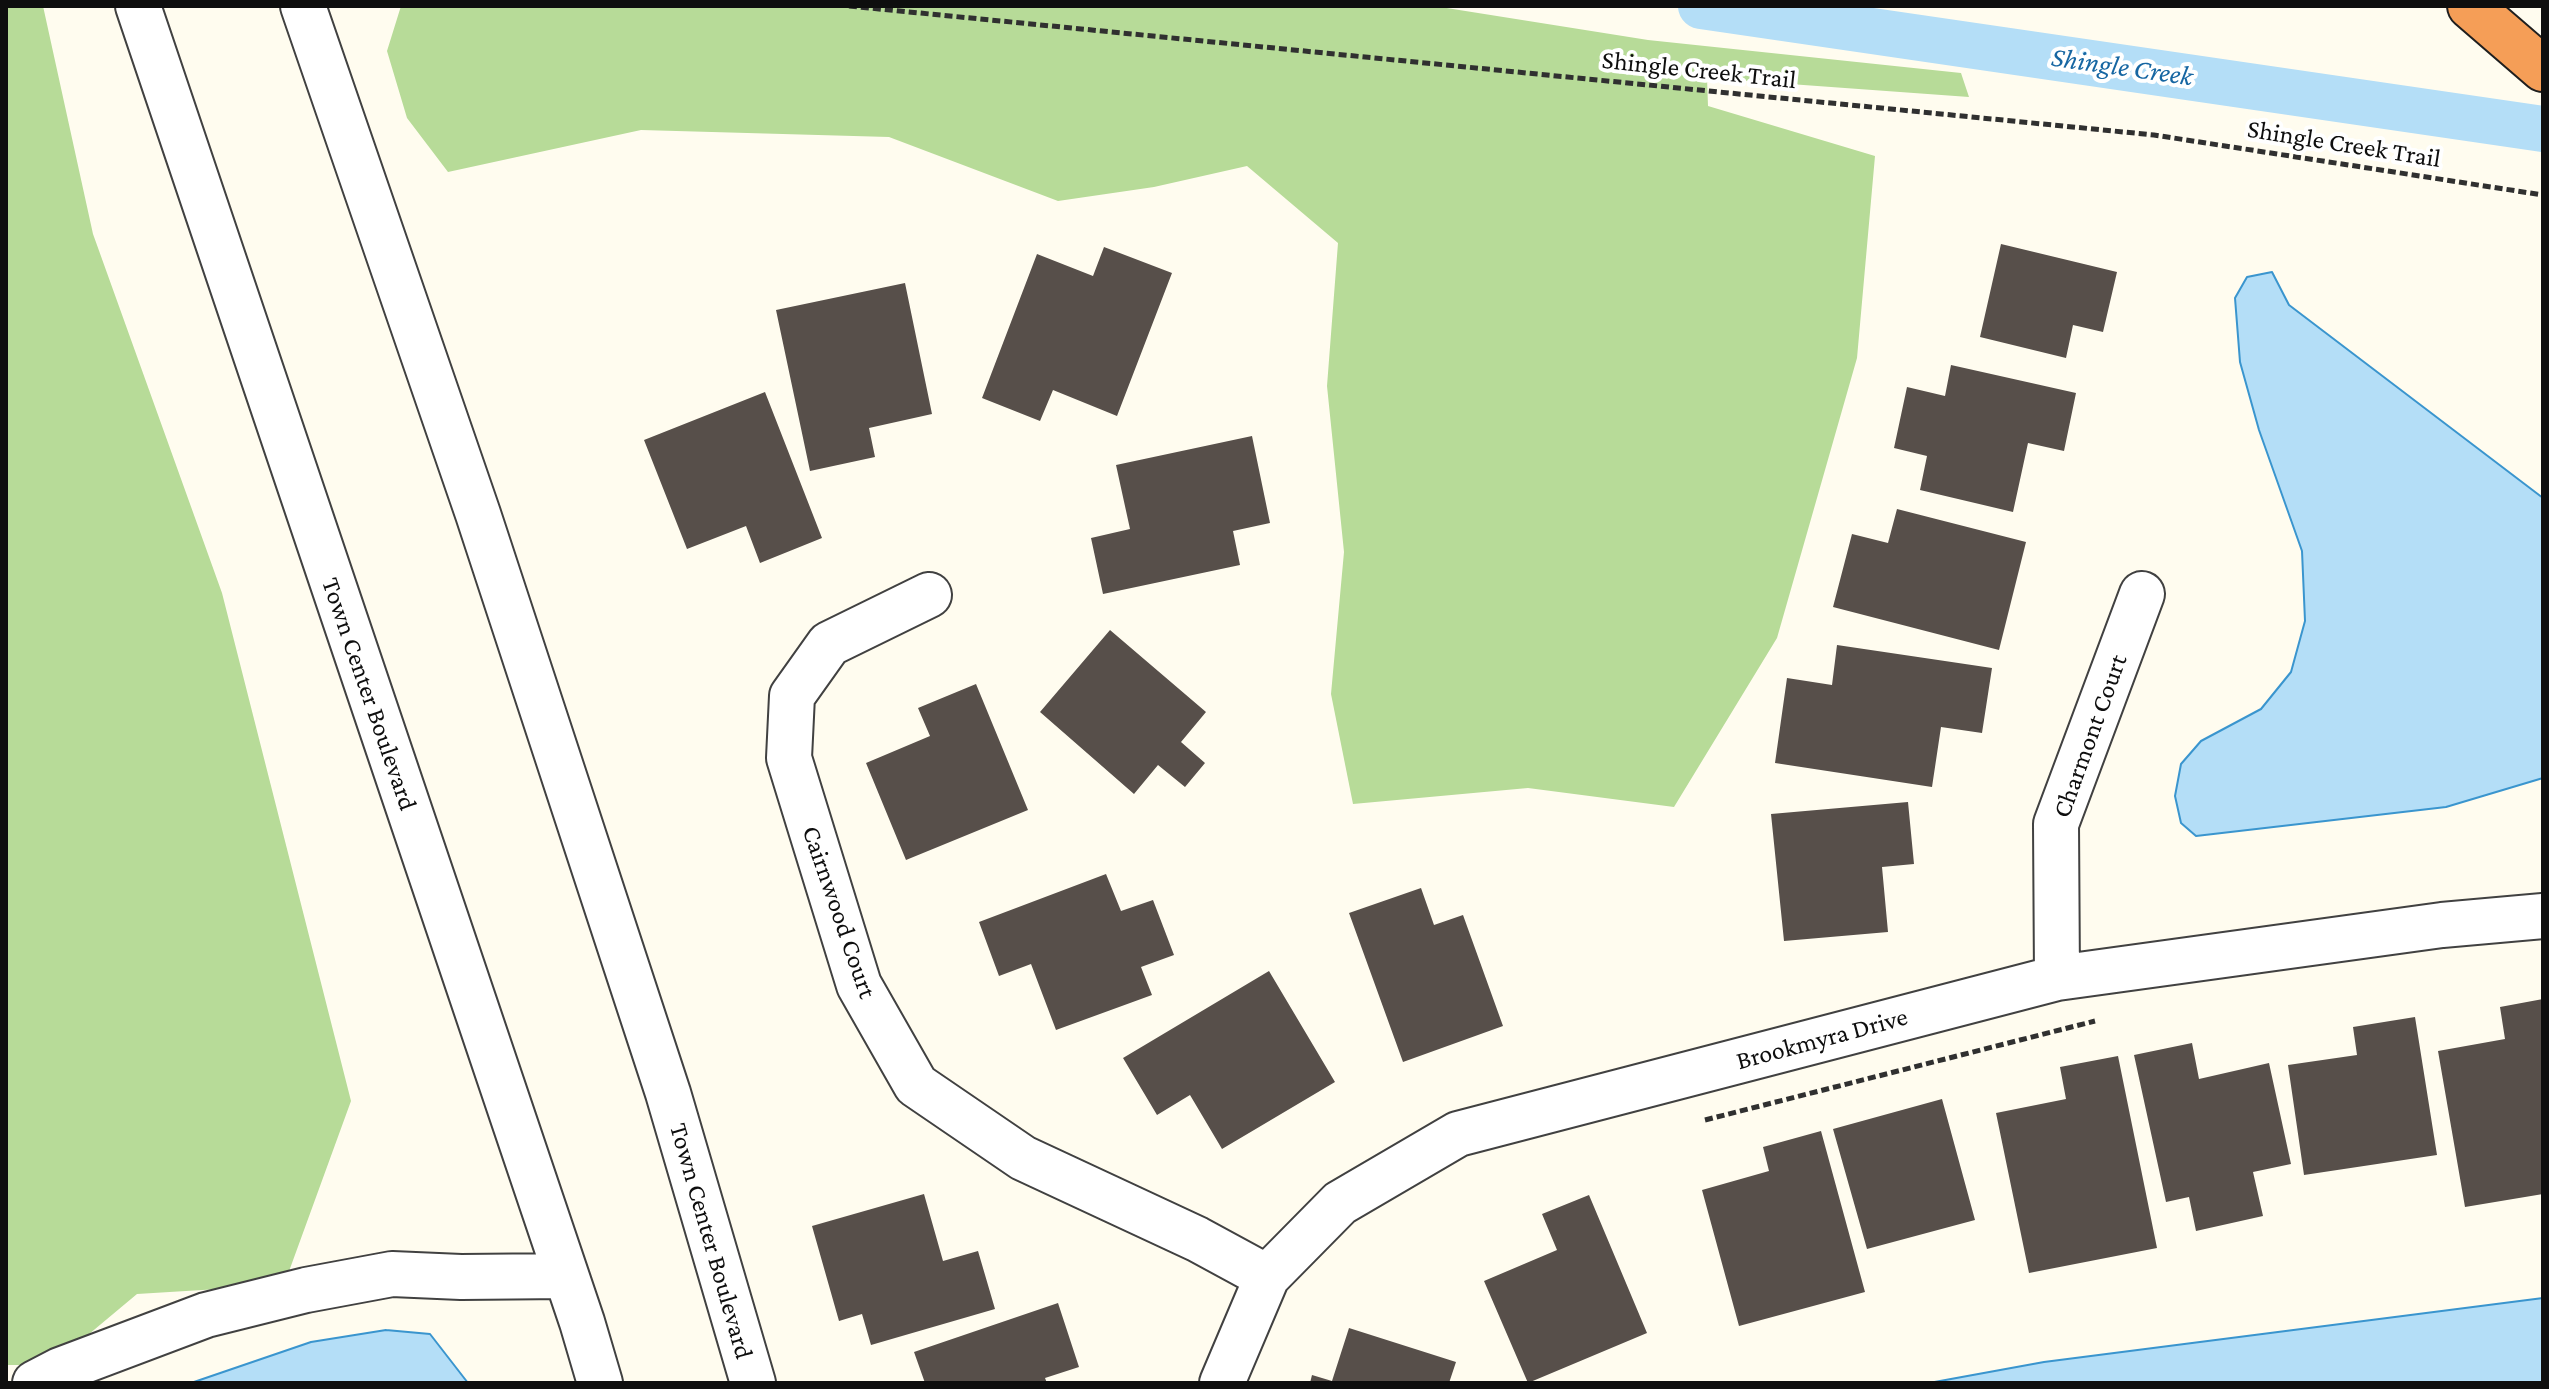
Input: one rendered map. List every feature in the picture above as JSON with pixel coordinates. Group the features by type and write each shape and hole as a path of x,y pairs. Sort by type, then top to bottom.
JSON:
{"highway":[{"path":"2470,6 2543,69"}],"street":[{"name":"Town Center Boulevard","path":"138,6 600,1383"},
{"name":"Town Center Boulevard","path":"303,6 478,514 668,1093 753,1383"},
{"name":"Charmont Court","path":"2057,978 2056,824 2142,594"},
{"name":"Cairnwood Court","path":"929,595 829,644 792,696 789,758 859,985 916,1085 1023,1158 1197,1239 1267,1277"},
{"name":"Brookmyra Drive","path":"1222,1383 1267,1277 1340,1203 1458,1134 2057,978 2442,925 2543,916"},
{"path":"35,1383 60,1370 206,1315 306,1290 392,1274 565,1276"}],"path":[{"name":"Shingle Creek Trail","path":"849,6 2154,135 2543,195"},
{"path":"1704,1120 2102,1019"}],"green space":[{"path":"6,6 43,6 93,234 222,593 351,1101 284,1285 137,1294 52,1365 6,1365"},
{"path":"401,6 1434,6 1648,40 1961,73 1969,97 1707,78 1708,106 1875,156 1857,358 1777,638 1674,807 1528,788 1353,804 1331,694 1344,552 1327,386 1338,243 1247,166 1154,187 1058,201 889,137 641,130 448,172 407,118 387,51"}],"water":[{"path":"2272,272 2289,305 2543,498 2543,778 2446,807 2196,836 2181,823 2175,796 2181,764 2201,741 2261,709 2291,672 2305,621 2302,551 2259,430 2240,362 2235,298 2247,277"},
{"path":"2543,1298 2543,1383 1929,1383 2044,1362"},
{"path":"386,1330 430,1334 468,1383 191,1383 311,1342"}],"building":[{"path":"2001,244 2117,272 2103,332 2073,325 2066,358 1980,337"},
{"path":"1104,247 1172,273 1117,416 1053,390 1040,421 982,398 1037,254 1093,276"},
{"path":"905,283 932,414 869,428 875,457 810,471 776,310"},
{"path":"1951,365 2076,393 2064,451 2028,443 2013,512 1920,490 1927,456 1894,448 1907,387 1945,396"},
{"path":"765,392 822,538 760,563 746,526 687,549 644,440"},
{"path":"1252,436 1270,523 1233,531 1240,565 1103,594 1091,538 1130,529 1116,465"},
{"path":"1897,509 2026,542 1999,650 1833,607 1852,534 1888,543"},
{"path":"1110,630 1206,712 1181,742 1205,763 1185,787 1158,765 1134,794 1040,712"},
{"path":"1837,645 1992,668 1982,733 1941,727 1932,787 1775,763 1787,678 1832,685"},
{"path":"976,684 1028,810 906,860 866,763 930,736 918,708"},
{"path":"1908,802 1914,864 1882,867 1888,932 1784,941 1771,814"},
{"path":"1106,874 1121,911 1153,900 1174,955 1141,967 1152,995 1056,1030 1031,964 999,976 979,922"},
{"path":"1421,888 1434,925 1463,915 1503,1026 1403,1062 1349,913"},
{"path":"1269,971 1335,1082 1222,1149 1190,1095 1157,1115 1123,1058"},
{"path":"2543,999 2543,1194 2465,1207 2438,1051 2505,1039 2500,1007"},
{"path":"2415,1017 2437,1155 2304,1175 2288,1065 2357,1055 2353,1027"},
{"path":"2192,1043 2199,1079 2269,1063 2291,1164 2253,1172 2263,1216 2196,1231 2189,1197 2166,1202 2134,1055"},
{"path":"2118,1056 2157,1248 2029,1273 1996,1113 2066,1099 2060,1067"},
{"path":"1942,1099 1975,1220 1867,1249 1833,1129"},
{"path":"1821,1131 1865,1292 1739,1326 1702,1190 1769,1171 1763,1147"},
{"path":"924,1194 943,1261 978,1251 995,1309 871,1345 862,1314 839,1321 812,1226"},
{"path":"1589,1195 1647,1333 1528,1383 1484,1281 1557,1250 1542,1214"},
{"path":"1058,1303 1079,1367 1045,1378 1047,1383 925,1383 914,1352"},
{"path":"1349,1328 1456,1362 1449,1383 1310,1383 1312,1375 1332,1381"}],"waterway":[{"name":"Shingle Creek","path":"1701,6 2543,129"}]}
